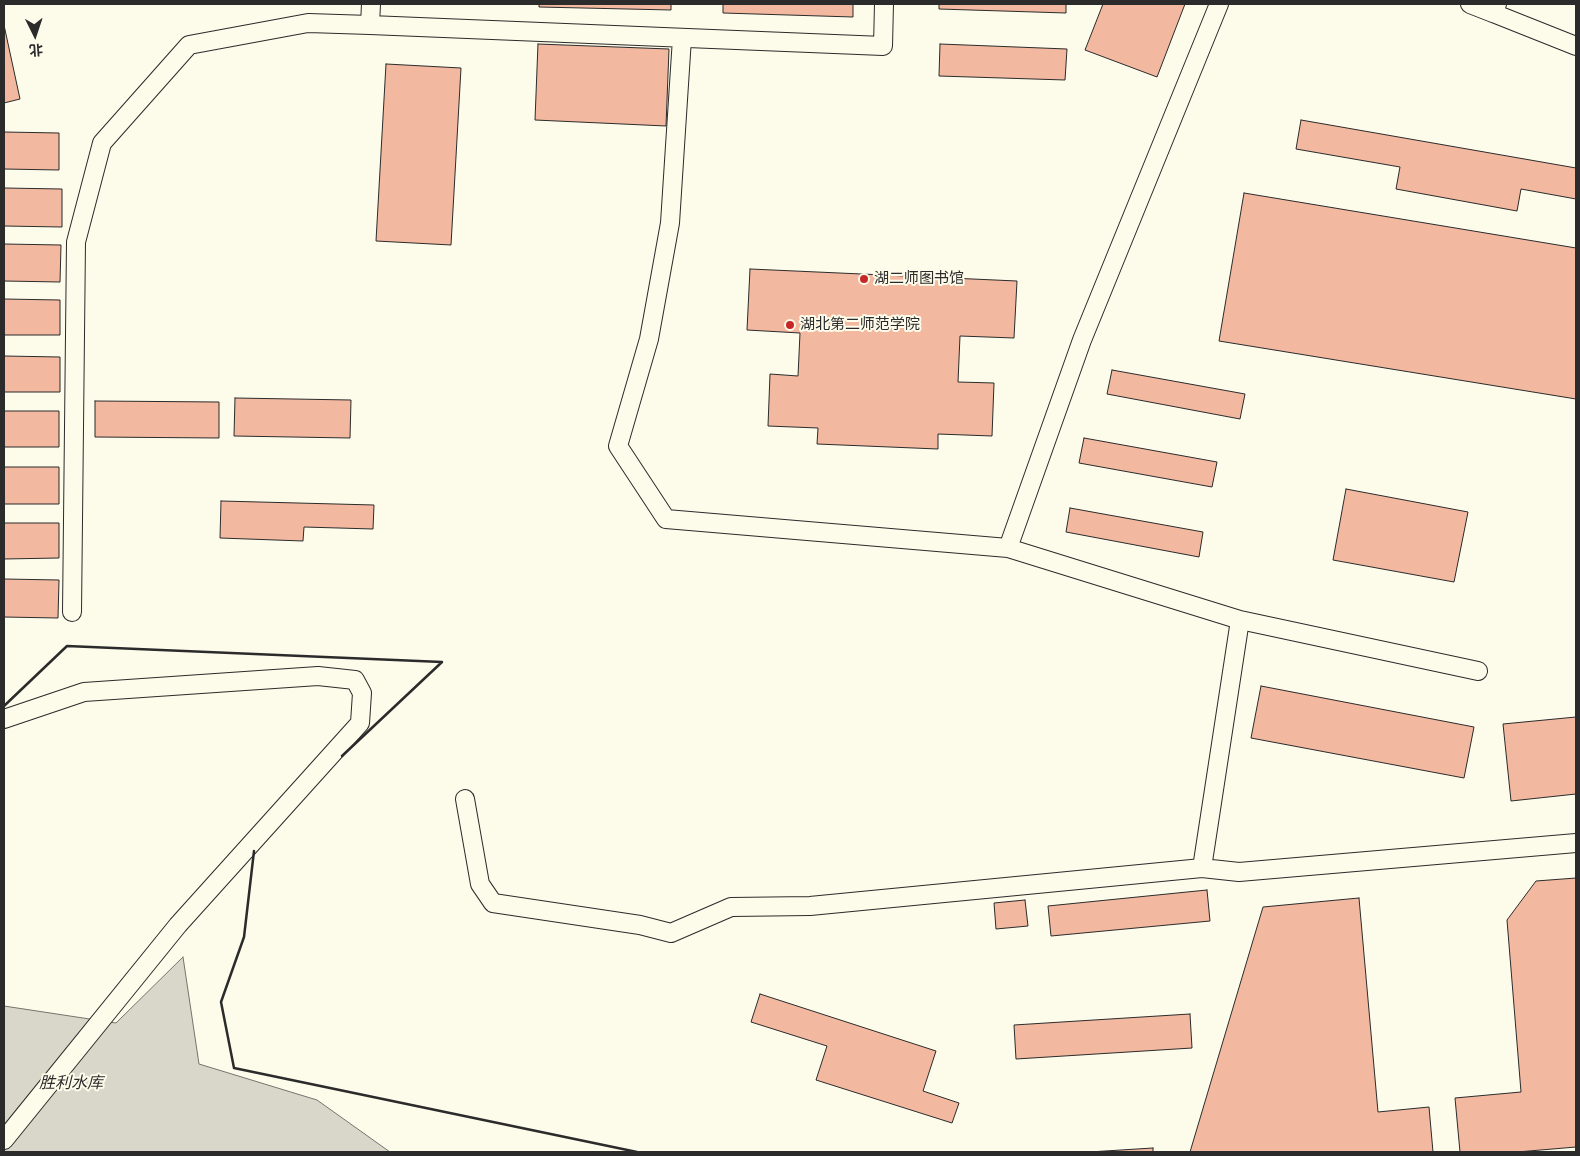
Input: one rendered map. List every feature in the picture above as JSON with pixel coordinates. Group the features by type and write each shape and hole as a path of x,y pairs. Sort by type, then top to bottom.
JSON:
{"street":[{"path":"370,25 371,4"},
{"path":"72,612 76,242 102,142 189,45 308,23 883,46 884,4"},
{"path":"1008,548 1082,340 1219,4"},
{"path":"1470,4 1495,8 1576,46"},
{"path":"682,38 670,223 649,339 618,446 666,519 1008,548 1240,620 1478,671"},
{"path":"1202,868 1240,620"},
{"path":"4,719 84,692 318,676 355,680 362,694 360,723 178,925 4,1140"},
{"path":"465,799 480,884 493,904 640,925 670,933 731,907 810,906 1202,868 1239,872 1576,843"}],"water":[{"name":"胜利水库","path":"183,957 199,1064 317,1100 390,1152 4,1152 4,1006 116,1023"}],"building":[{"path":"539,4 671,4 671,10 539,7"},
{"path":"723,4 853,4 853,17 723,13"},
{"path":"939,4 1066,4 1066,13 939,9"},
{"path":"1103,4 1185,4 1157,77 1085,50"},
{"path":"4,25 20,99 4,103"},
{"path":"538,44 669,49 666,126 535,120"},
{"path":"940,44 1067,49 1065,80 939,76"},
{"path":"386,64 461,68 451,245 376,241"},
{"path":"1301,120 1576,168 1576,199 1521,189 1517,211 1396,189 1400,167 1296,149"},
{"path":"4,132 59,133 59,170 4,169"},
{"path":"4,188 62,189 62,227 4,226"},
{"path":"1244,193 1576,248 1576,399 1219,341"},
{"path":"4,244 61,245 60,282 4,281"},
{"path":"750,269 1017,281 1014,338 960,336 958,382 994,383 992,436 938,434 938,449 817,444 818,428 768,426 770,374 798,376 800,333 747,330"},
{"path":"4,299 60,300 60,335 4,335"},
{"path":"4,356 60,357 60,392 4,392"},
{"path":"1112,370 1245,394 1240,419 1107,394"},
{"path":"235,398 351,400 350,438 234,436"},
{"path":"95,401 219,402 219,438 95,437"},
{"path":"4,411 59,411 59,447 4,447"},
{"path":"1084,438 1217,462 1212,487 1079,463"},
{"path":"4,467 59,467 59,504 4,504"},
{"path":"1346,489 1468,512 1454,582 1333,560"},
{"path":"221,501 374,505 373,529 304,527 303,541 220,538"},
{"path":"1070,508 1203,532 1199,557 1066,532"},
{"path":"4,523 59,523 59,558 4,559"},
{"path":"4,579 59,580 58,618 4,617"},
{"path":"1261,686 1474,727 1464,778 1251,738"},
{"path":"1576,717 1576,794 1511,801 1503,724"},
{"path":"1576,878 1576,1147 1517,1152 1460,1152 1455,1098 1521,1092 1507,920 1536,881"},
{"path":"1207,890 1210,921 1051,936 1048,906"},
{"path":"1359,898 1378,1112 1429,1107 1433,1152 1190,1152 1263,907"},
{"path":"1025,900 1028,926 996,929 994,903"},
{"path":"760,994 936,1051 923,1091 959,1103 952,1123 816,1080 827,1046 751,1022"},
{"path":"1190,1014 1192,1048 1016,1059 1014,1025"},
{"path":"1153,1148 1153,1152 1089,1152"}],"wall":[{"path":"4,706 67,646 442,662 342,756"},
{"path":"254,851 244,937 221,1002 234,1068 637,1152"}],"place":[{"name":"湖二师图书馆","path":"864,279"},
{"name":"湖北第二师范学院","path":"790,325"}]}
